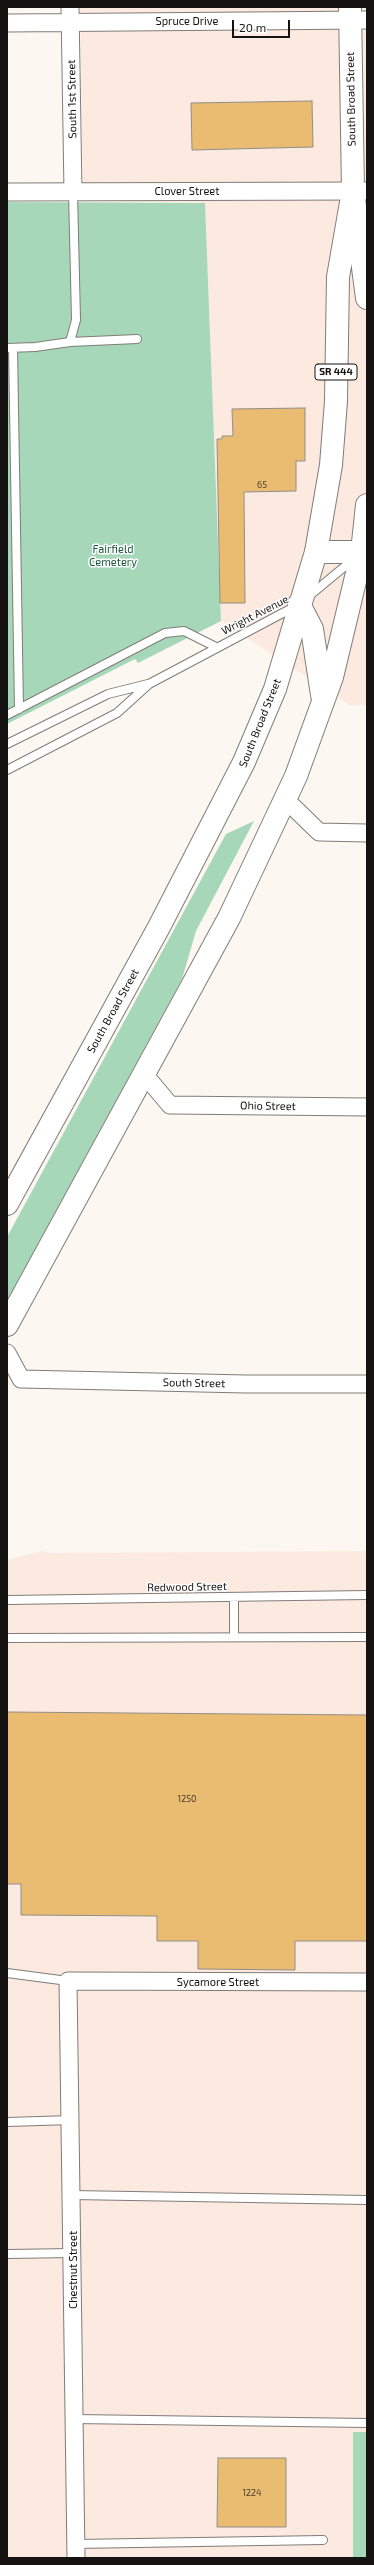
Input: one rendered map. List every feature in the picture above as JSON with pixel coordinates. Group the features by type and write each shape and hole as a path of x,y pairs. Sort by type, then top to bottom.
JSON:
{"street":[{"name":"Spruce Drive","path":"7,23 71,15 356,16"},
{"name":"South 1st Street","path":"71,15 73,192"},
{"name":"South Broad Street","path":"356,16 360,191 367,298"},
{"name":"South Broad Street","path":"7,1204 159,927 244,762 275,689 299,604 316,552 332,451 336,401 338,276 360,191"},
{"name":"Clover Street","path":"7,192 360,191"},
{"path":"7,1325 229,918 296,776 332,677 364,552 367,505"},
{"path":"316,552 364,552"},
{"path":"299,604 312,629 323,702"},
{"path":"284,800 319,832 367,833"},
{"name":"Ohio Street","path":"144,1074 170,1104 367,1107"},
{"name":"South Street","path":"7,1353 21,1379 367,1384"},
{"name":"Sycamore Street","path":"68,1981 367,1982"},
{"name":"Chestnut Street","path":"68,1981 72,2120 75,2551"}],"lane":[{"path":"70,342 76,320 73,192"},
{"path":"19,709 10,348 70,342 137,339"},
{"name":"Wright Avenue","path":"7,770 117,713 149,684 299,604 364,552"},
{"path":"7,715 165,633 184,630 216,647"},
{"name":"Wright Avenue","path":"7,744 108,694 149,684"},
{"name":"Redwood Street","path":"7,1600 367,1595"},
{"path":"234,1597 234,1638"},
{"path":"7,1638 367,1637"},
{"path":"7,1973 68,1981"},
{"path":"7,2122 72,2120"},
{"path":"72,2195 367,2200"},
{"path":"7,2254 73,2253"},
{"path":"74,2419 367,2423"},
{"path":"75,2551 323,2540"}],"shaded area":[{"path":"80,7 367,7 367,705 351,706 221,621 205,203 83,201"},
{"path":"42,1551 50,1553 367,1551 367,2558 7,2558 7,1560"}],"green space":[{"name":"Fairfield Cemetery","path":"7,202 205,203 221,621 138,663 135,659 7,724"},
{"path":"254,821 196,931 182,979 7,1301 7,1237 226,834"},
{"path":"353,2432 367,2432 367,2558 353,2558"}],"building":[{"path":"312,101 313,147 192,150 191,103"},
{"path":"305,408 305,461 296,461 296,491 244,492 245,603 220,603 217,439 222,439 222,436 233,436 232,409"},
{"path":"7,1712 367,1715 367,1941 295,1941 295,1970 198,1969 198,1941 157,1941 157,1916 21,1915 21,1884 7,1884"},
{"path":"218,2458 286,2458 286,2527 217,2527"}]}
